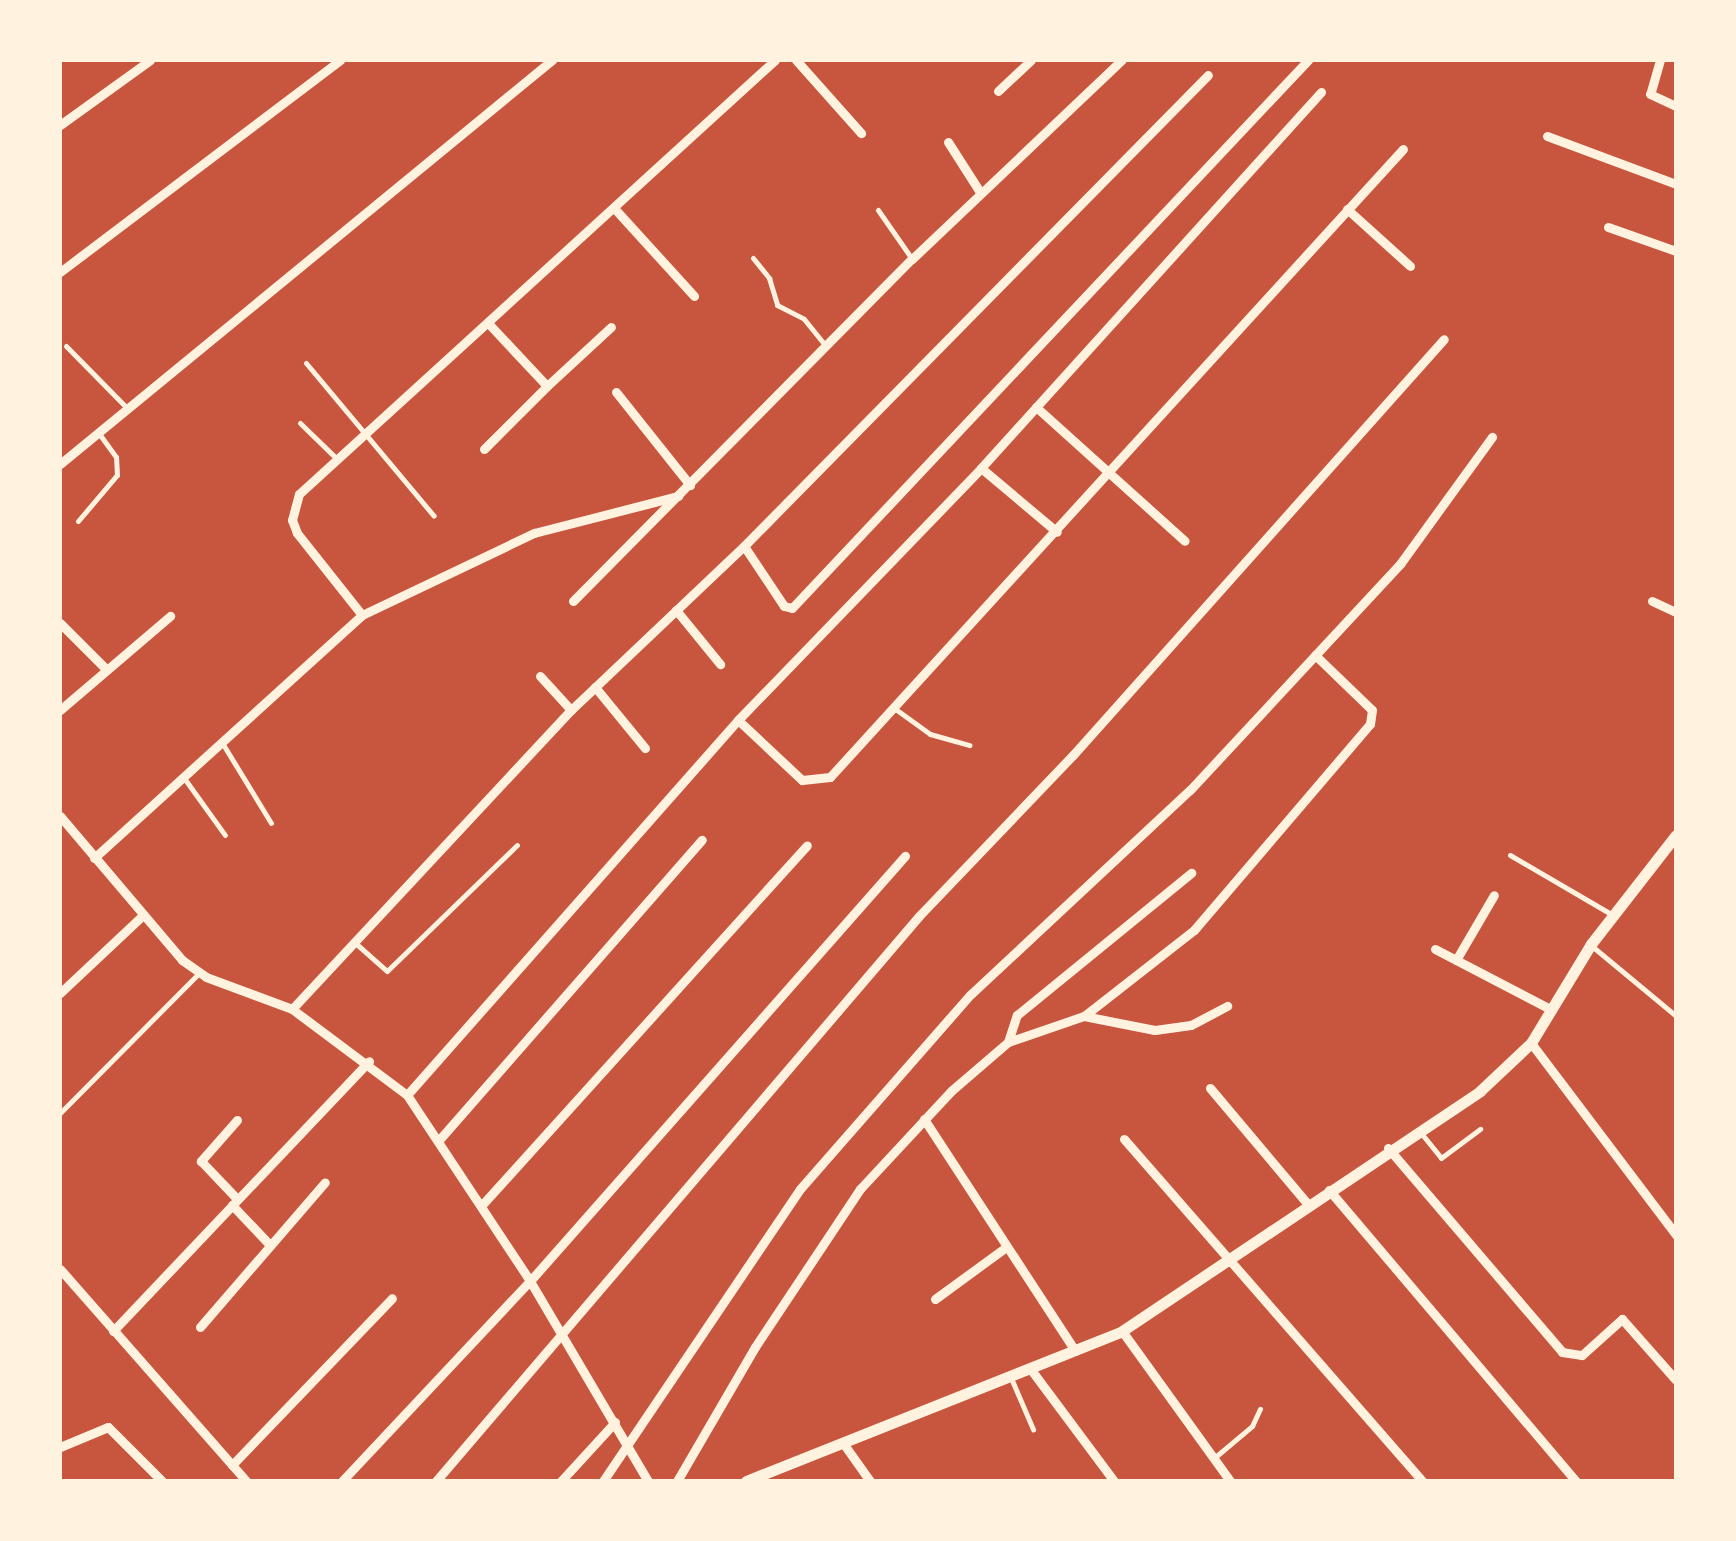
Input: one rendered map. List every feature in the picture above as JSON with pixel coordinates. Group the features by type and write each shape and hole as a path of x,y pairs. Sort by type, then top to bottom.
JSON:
{"street":[{"path":"60,125 150,60"},
{"path":"60,272 340,60"},
{"path":"60,464 552,60"},
{"path":"362,616 297,533 293,507 365,431 775,60"},
{"path":"796,60 861,133"},
{"path":"998,91 1031,60"},
{"path":"572,601 980,192 1122,60"},
{"path":"744,546 784,606 792,608 1308,60"},
{"path":"1660,60 1650,94 1676,106"},
{"path":"292,1009 351,939 571,710 744,546 1208,75"},
{"path":"406,1095 738,720 981,468 1321,92"},
{"path":"1546,136 1676,184"},
{"path":"948,142 980,192"},
{"path":"738,720 802,780 818,783 830,778 1404,148"},
{"path":"614,208 694,296"},
{"path":"1347,209 1410,266"},
{"path":"1608,228 1676,251"},
{"path":"488,323 547,386"},
{"path":"484,449 612,326"},
{"path":"436,1481 563,1338 919,916 1086,741 1444,338"},
{"path":"616,392 690,484"},
{"path":"1036,407 1185,541"},
{"path":"603,1481 630,1448 800,1190 971,994 1190,790 1400,564 1492,437"},
{"path":"981,468 1057,532"},
{"path":"94,858 362,616 534,533 678,496"},
{"path":"1652,601 1676,612"},
{"path":"676,610 720,664"},
{"path":"60,710 170,616"},
{"path":"60,623 106,670"},
{"path":"677,1481 826,1234 924,1119 1008,1042 1084,1016 1216,910 1370,724 1372,710 1315,656"},
{"path":"540,676 571,710"},
{"path":"595,687 645,748"},
{"path":"60,816 141,917 198,974 292,1009 369,1061 406,1095 440,1140 530,1281 648,1481"},
{"path":"60,839 71,830"},
{"path":"753,1479 1122,1331 1388,1148 1480,1092 1532,1043 1591,944 1676,835"},
{"path":"440,1140 702,840"},
{"path":"481,1206 806,845"},
{"path":"342,1481 530,1281 905,856"},
{"path":"1008,1042 1017,1015 1191,872"},
{"path":"1456,960 1494,895"},
{"path":"60,993 141,917"},
{"path":"1435,949 1552,1010"},
{"path":"1084,1016 1155,1030 1190,1025 1227,1006"},
{"path":"1532,1043 1676,1235"},
{"path":"113,1331 369,1061"},
{"path":"1210,1088 1308,1203"},
{"path":"924,1119 1076,1352"},
{"path":"236,1120 201,1162 270,1245"},
{"path":"1124,1140 1422,1481"},
{"path":"1388,1148 1562,1352 1582,1354 1622,1319 1676,1380"},
{"path":"200,1327 325,1182"},
{"path":"1328,1189 1576,1481"},
{"path":"935,1299 1006,1247"},
{"path":"60,1269 246,1481"},
{"path":"232,1465 392,1298"},
{"path":"1122,1331 1230,1481"},
{"path":"1032,1370 1114,1481"},
{"path":"561,1481 614,1422"},
{"path":"60,1447 94,1428 116,1431 162,1481"},
{"path":"843,1443 870,1481"},
{"path":"773,1468 783,1481"}],"lane":[{"path":"878,210 912,259"},
{"path":"752,258 777,306 804,318 826,346"},
{"path":"66,346 126,408"},
{"path":"306,363 434,516"},
{"path":"300,423 336,458"},
{"path":"78,521 117,475 116,457 96,432"},
{"path":"894,708 930,734 970,746"},
{"path":"221,740 272,823"},
{"path":"184,778 225,836"},
{"path":"351,939 385,971 517,845"},
{"path":"1510,856 1614,916"},
{"path":"1591,944 1676,1016"},
{"path":"60,1113 198,974"},
{"path":"1419,1130 1441,1158 1480,1130"},
{"path":"1012,1378 1032,1428"},
{"path":"1214,1458 1252,1426 1260,1408"}]}
